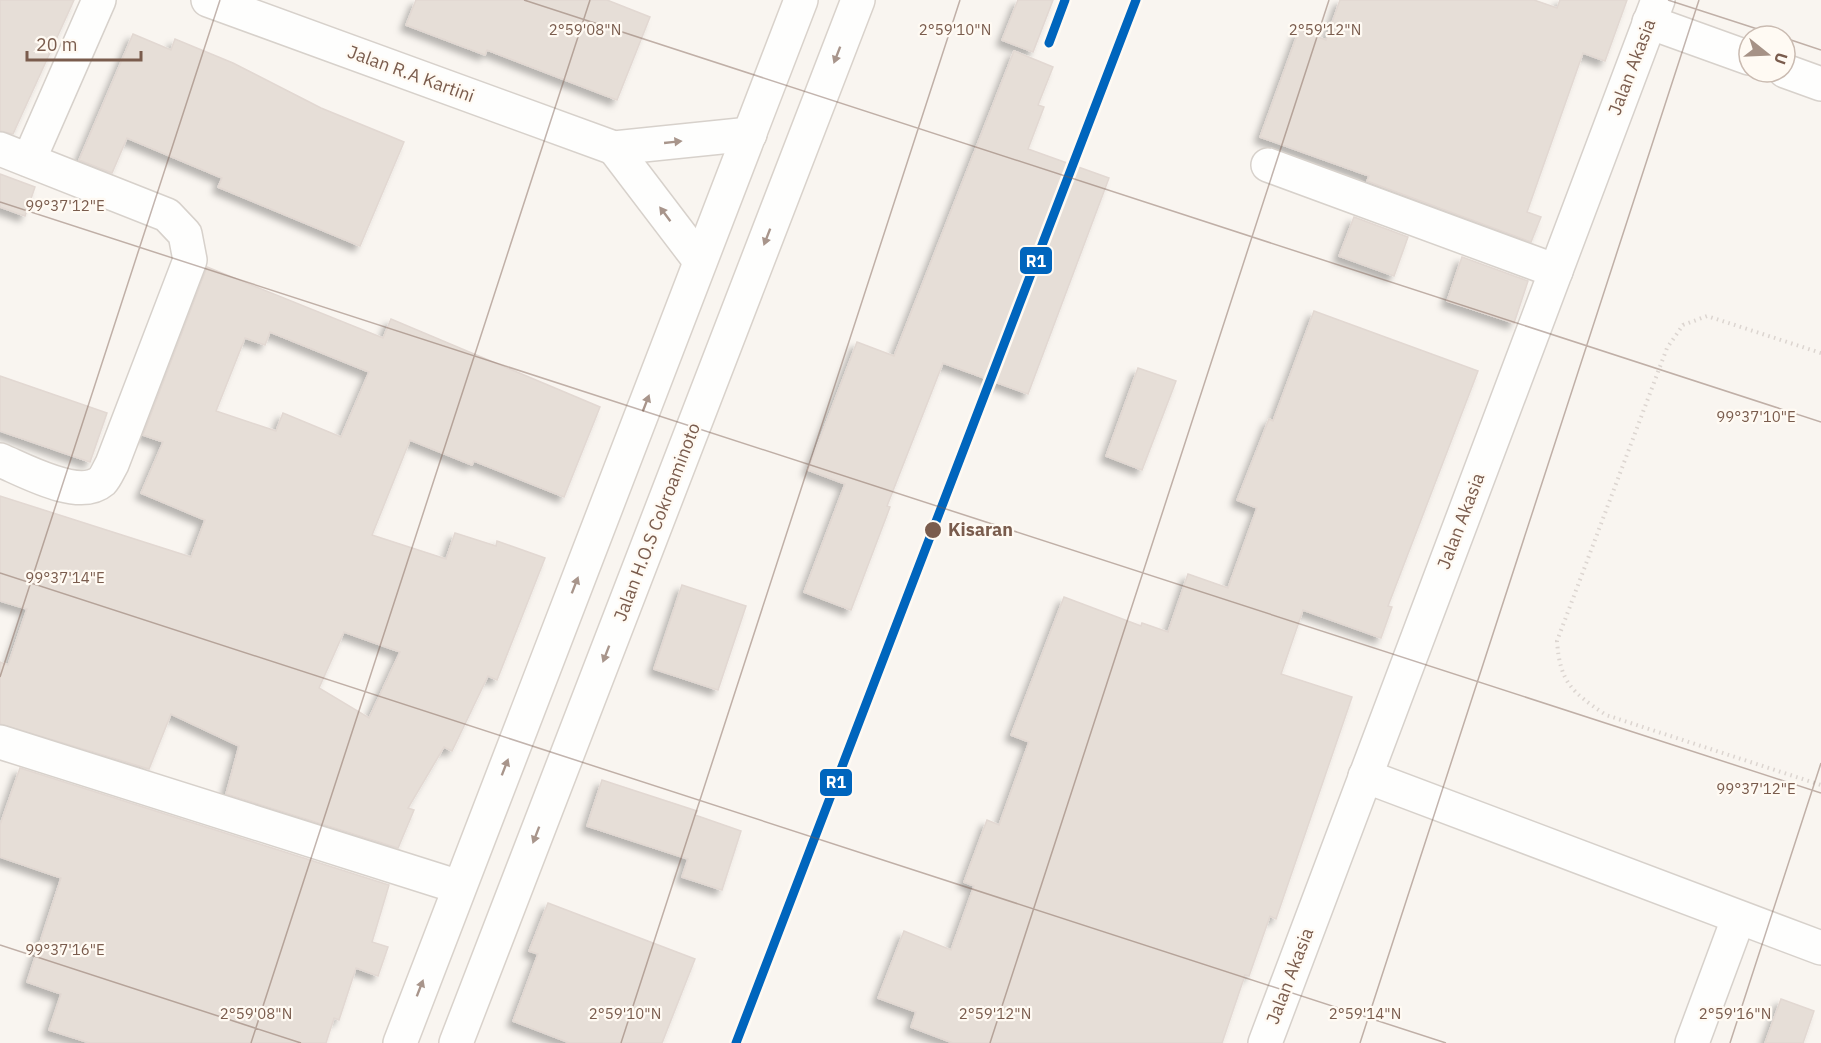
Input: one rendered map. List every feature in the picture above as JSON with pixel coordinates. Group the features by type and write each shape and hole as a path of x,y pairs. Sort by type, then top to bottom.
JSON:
{"street":[{"path":"0,460 67,487 86,488 103,480 112,464 190,260 185,234 167,215 14,154 99,0"},
{"name":"Jalan R.A Kartini","path":"208,0 614,148"},
{"path":"400,1043 801,0"},
{"name":"Jalan H.O.S Cokroaminoto","path":"456,1043 858,0"},
{"path":"1654,6 1737,51"},
{"name":"Jalan Akasia","path":"1265,1043 1654,6"},
{"path":"1797,75 1821,84"},
{"path":"614,148 750,134"},
{"path":"614,148 700,261"},
{"path":"1268,165 1556,271"},
{"path":"0,742 459,887"},
{"path":"1365,776 1738,919 1821,948"},
{"path":"1692,1043 1738,919"}],"path":[{"path":"1821,352 1723,319 1707,316 1683,325 1667,348 1557,641 1563,677 1578,696 1606,715 1821,785"}],"building":[{"path":"0,0 74,0 13,134 0,131"},
{"path":"416,0 607,0 650,17 617,100 487,50 485,55 406,25"},
{"path":"1018,0 1053,0 1033,52 1002,40"},
{"path":"1340,0 1534,0 1557,8 1560,0 1627,0 1605,61 1583,53 1527,212 1541,217 1531,242 1367,181 1369,176 1260,137 1299,30 1326,40"},
{"path":"133,34 171,50 175,39 233,63 321,108 404,142 360,246 218,187 222,178 127,138 112,173 79,160"},
{"path":"1014,51 1053,67 1038,105 1044,107 1028,149 1109,178 1028,394 943,363 887,506 890,507 851,610 804,592 845,484 808,470 857,342 894,356"},
{"path":"0,174 35,187 25,216 0,207"},
{"path":"1354,217 1408,237 1394,276 1339,256"},
{"path":"1462,257 1528,281 1514,323 1447,301"},
{"path":"207,267 383,338 391,319 600,407 564,497 474,461 472,465 410,440 372,535 446,559 455,533 496,546 497,541 545,558 497,680 488,676 452,751 444,747 408,808 414,810 398,848 226,794 239,746 171,714 149,769 0,724 0,662 8,665 27,609 0,601 0,496 191,557 205,520 141,493 163,442 143,435","holes":["270,332 369,372 341,437 283,413 276,431 216,411 245,338 265,345","344,632 400,652 369,718 319,688"]},
{"path":"1314,311 1478,371 1388,606 1392,607 1381,638 1303,610 1281,674 1352,697 1276,919 1270,916 1249,976 1245,975 1222,1043 953,1043 911,1027 916,1012 878,998 904,931 951,950 974,886 964,882 987,820 999,825 1029,742 1011,735 1064,597 1141,626 1142,623 1168,632 1188,574 1228,588 1257,508 1237,500 1269,419 1273,421"},
{"path":"1138,368 1176,381 1142,470 1106,456"},
{"path":"0,376 107,413 90,462 0,431"},
{"path":"682,585 746,606 718,690 654,669"},
{"path":"20,768 389,885 372,942 388,947 378,976 356,968 339,1020 334,1018 326,1043 90,1043 49,1030 61,994 27,982 61,878 0,857 0,825"},
{"path":"602,780 697,811 695,815 741,831 722,890 682,877 688,859 587,826"},
{"path":"548,903 695,959 662,1043 570,1043 513,1021 538,954 529,951"},
{"path":"1781,999 1814,1011 1803,1043 1765,1043"}],"transit line":[{"name":"R1","path":"1049,43 1065,0"},
{"name":"R1","path":"736,1043 1136,0"}],"place":[{"name":"Kisaran","path":"933,530"}]}
